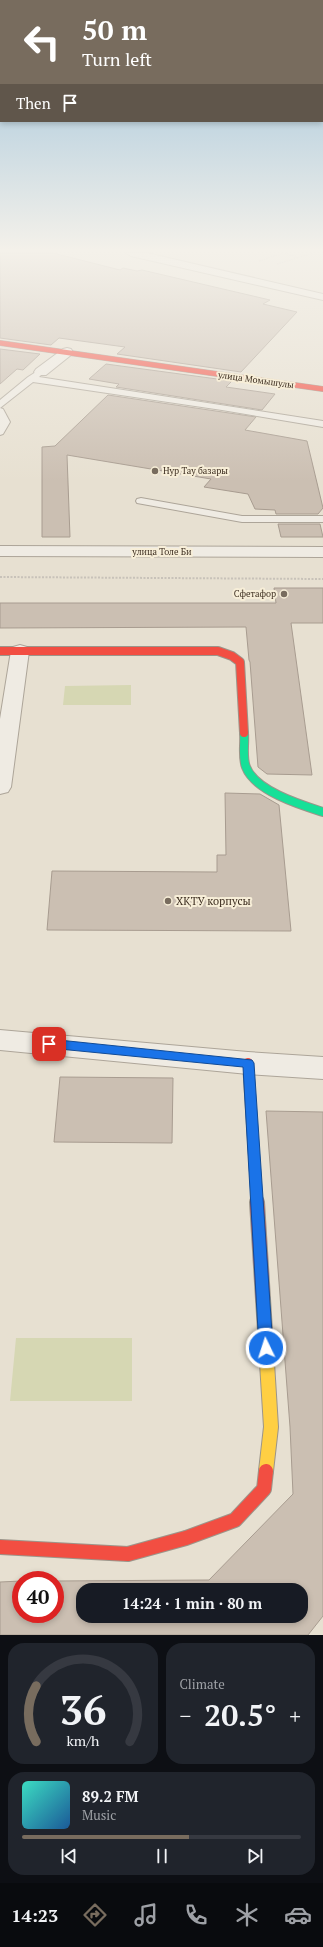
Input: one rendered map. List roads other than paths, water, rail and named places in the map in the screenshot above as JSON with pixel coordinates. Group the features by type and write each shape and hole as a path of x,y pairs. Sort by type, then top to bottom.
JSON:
{"street":[{"name":"улица Момышулы","path":"0,343 323,389"},
{"path":"36,375 67,352"},
{"name":"улица Толе Би","path":"0,551 323,552"},
{"path":"0,787 10,651 218,651 232,656 240,662 246,768 248,774 256,782 275,792 323,812"},
{"path":"0,1040 248,1063 323,1068"},
{"path":"0,1547 128,1554 186,1538 235,1520 264,1489 271,1427 248,1063"}],"lane":[{"path":"0,404 36,375 323,424"},
{"path":"0,411 5,422 0,432"},
{"path":"141,501 242,519 323,519"}],"place":[{"name":"Нур Тау базары","path":"155,471"},
{"name":"Сфетафор","path":"284,594"},
{"name":"ХҚТУ корпусы","path":"168,901"}]}
